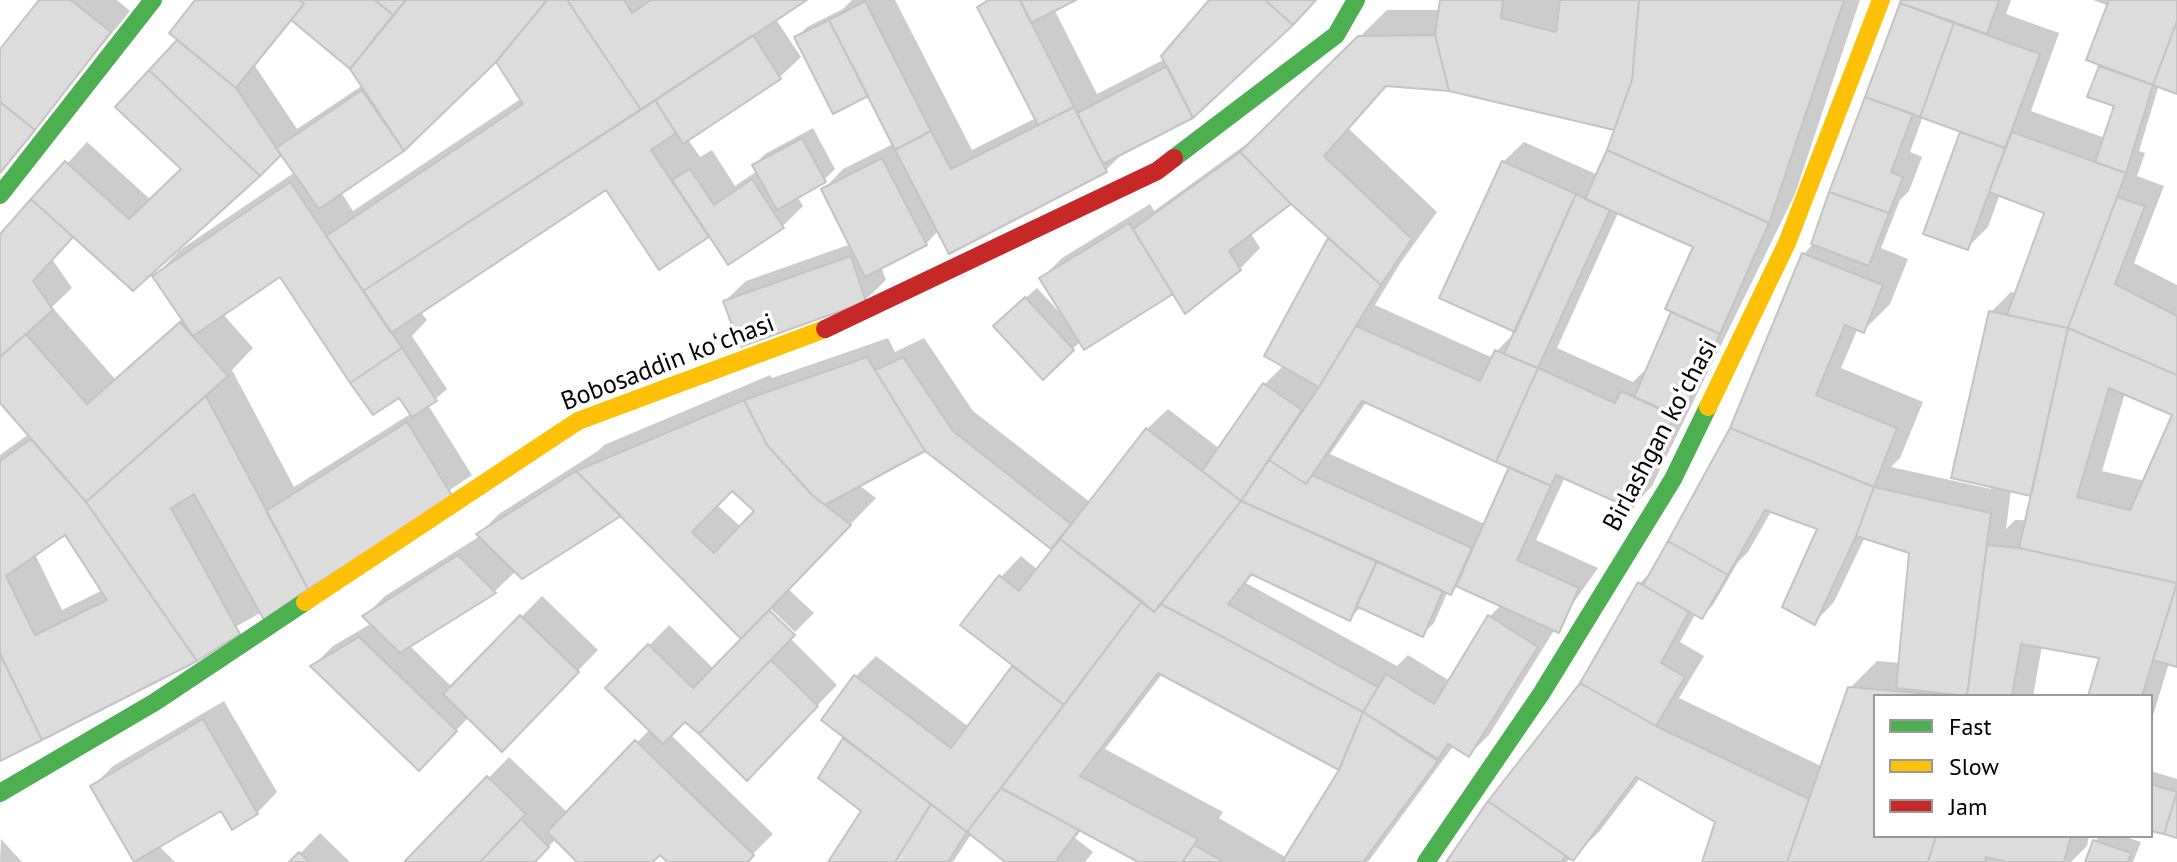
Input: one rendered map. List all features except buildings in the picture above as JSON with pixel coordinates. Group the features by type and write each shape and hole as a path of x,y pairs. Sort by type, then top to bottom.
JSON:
{"street":[{"path":"0,195 153,0"},
{"name":"Bobosaddin koʻchasi","path":"0,793 155,702 578,421 819,332 1157,171 1336,35 1356,0"},
{"name":"Birlashgan koʻchasi","path":"1426,862 1541,694 1673,479 1787,243 1881,0"}],"traffic: fast":[{"path":"0,195 153,0"},
{"path":"1174,158 1336,35 1356,0"},
{"path":"1426,862 1541,694 1673,479 1708,407"},
{"path":"0,793 155,702 305,602"}],"traffic: slow":[{"path":"1708,407 1787,243 1881,0"},
{"path":"305,602 578,421 825,329"}],"traffic: jam":[{"path":"825,329 1157,171 1174,158"}]}
